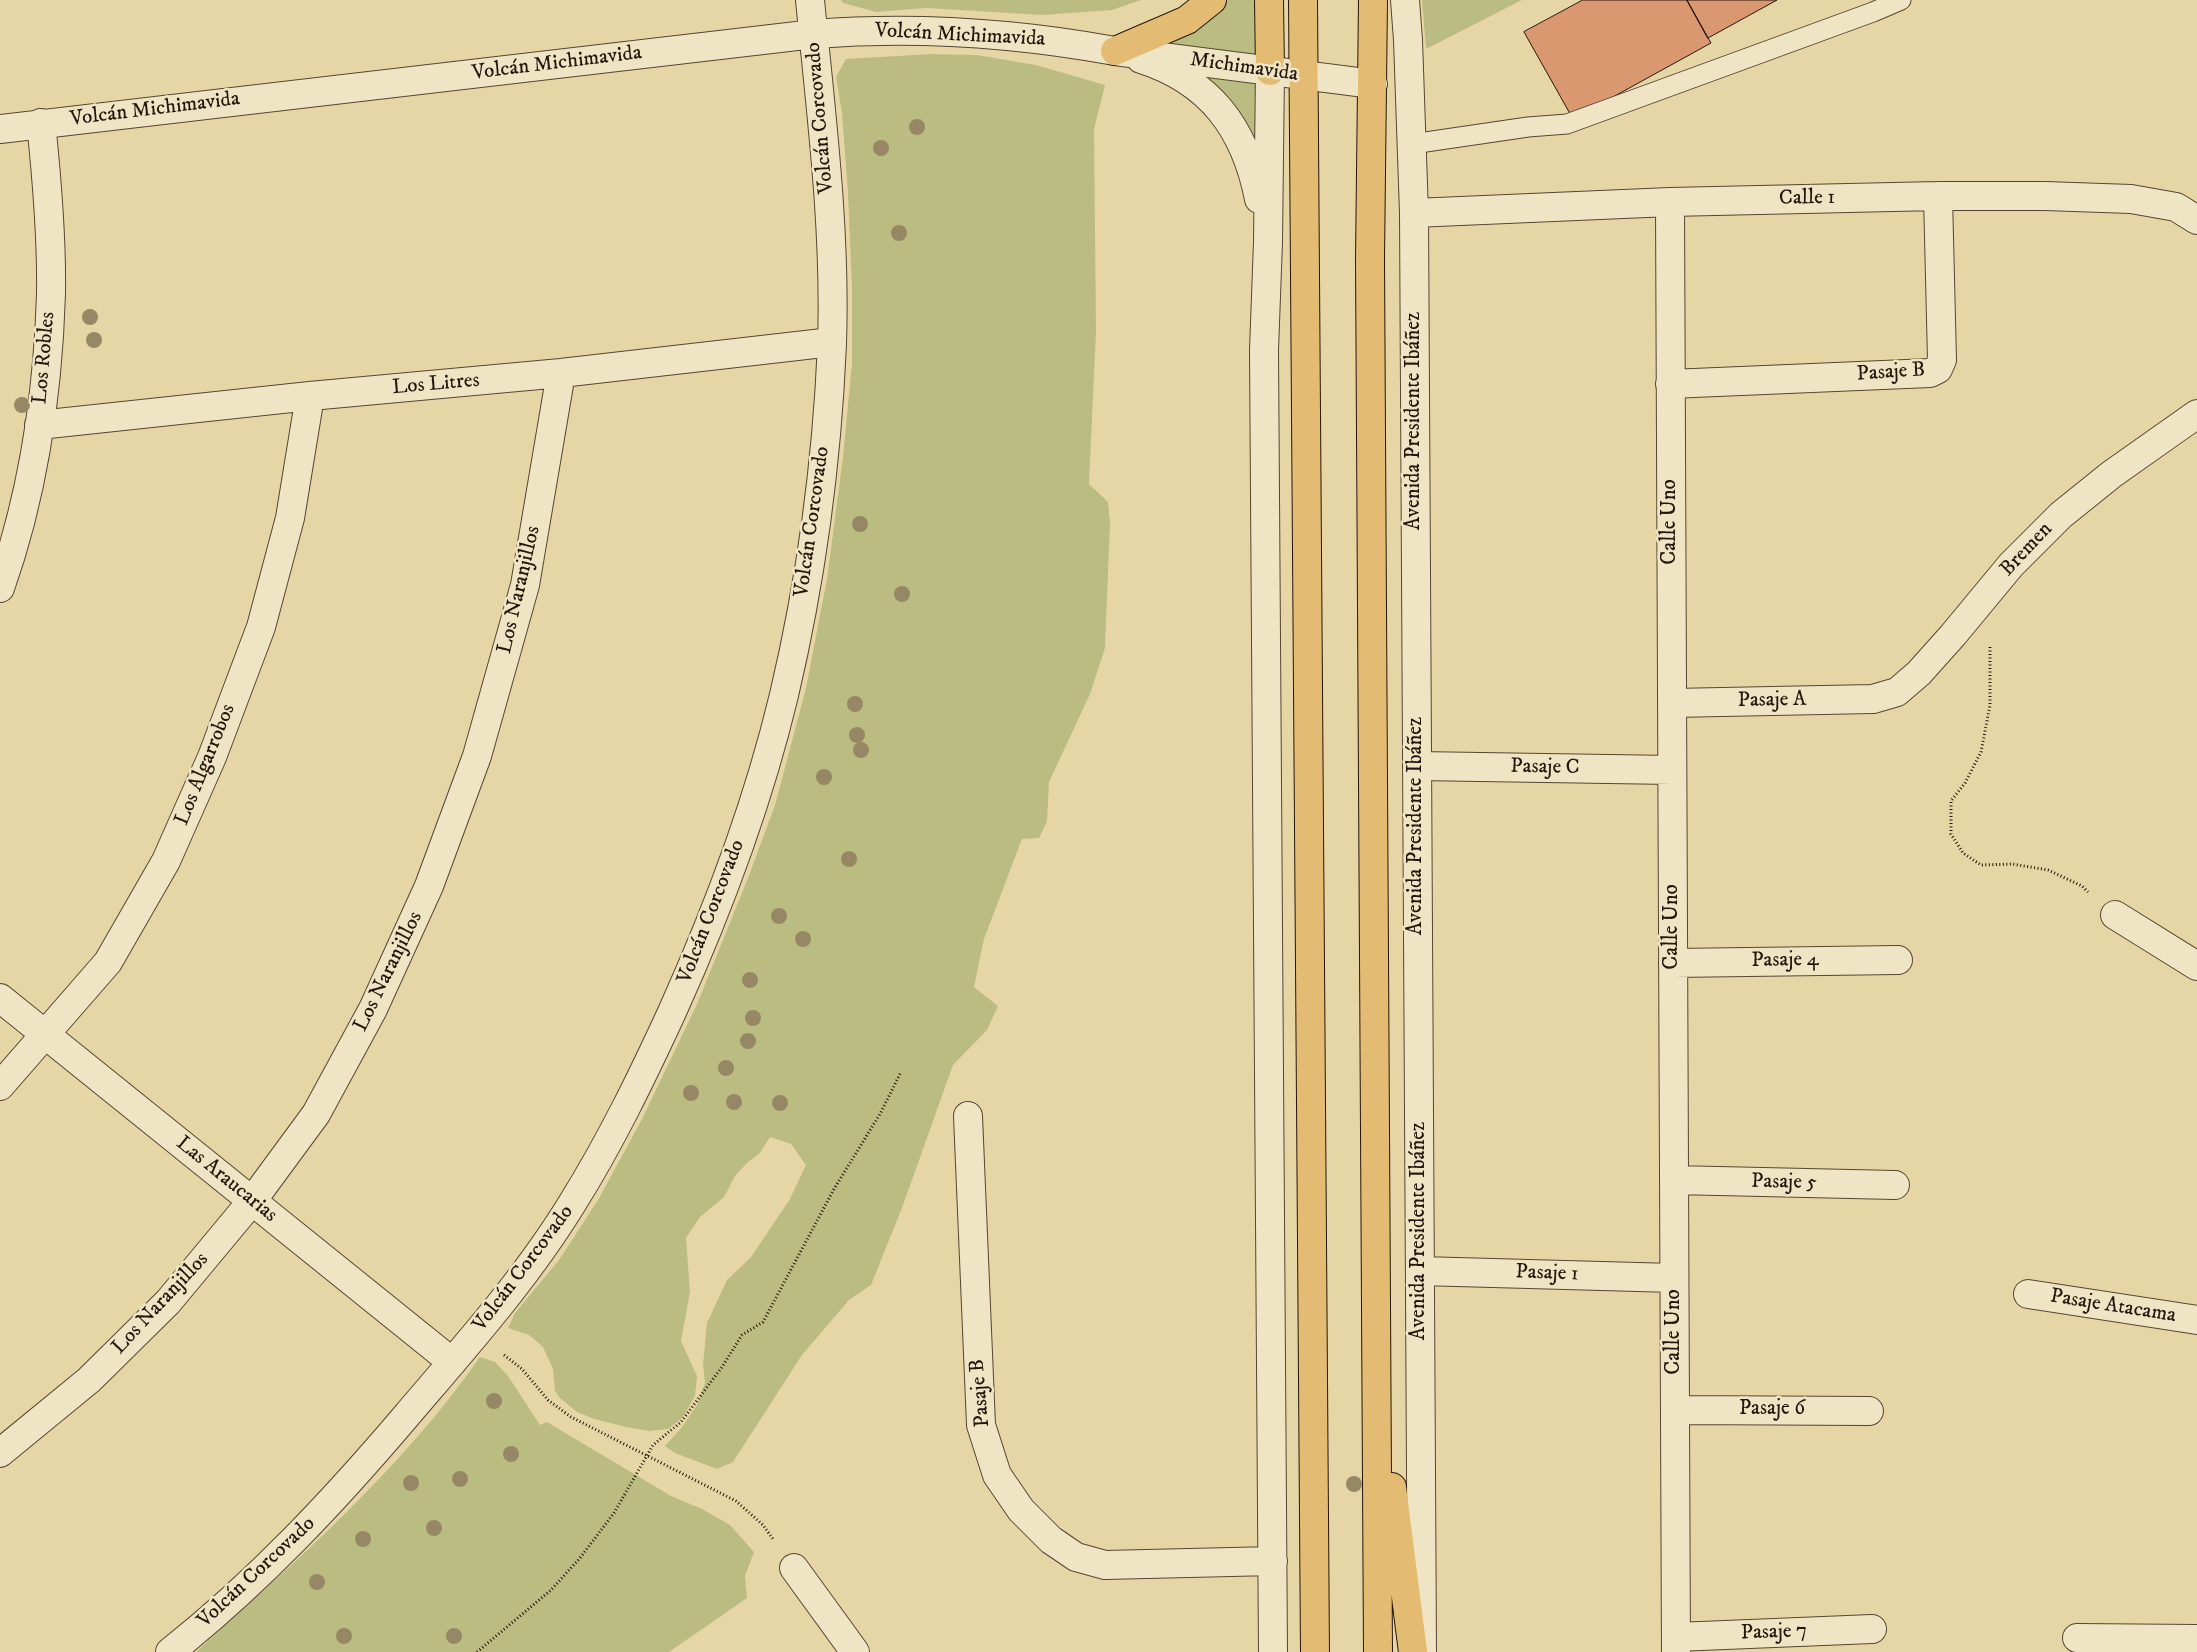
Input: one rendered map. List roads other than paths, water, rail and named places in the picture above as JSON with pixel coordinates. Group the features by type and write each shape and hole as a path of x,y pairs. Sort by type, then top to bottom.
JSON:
{"main road":[{"path":"1115,50 1187,20 1212,0"},
{"path":"1269,0 1270,71"},
{"path":"1303,0 1315,1652"},
{"name":"Avenida Presidente Ibáñez","path":"1373,0 1370,259 1378,1652"},
{"path":"1376,1370 1413,1652"}],"street":[{"name":"Volcán Corcovado","path":"170,1652 252,1582 310,1524 383,1444 477,1333 554,1231 612,1136 652,1056 692,969 758,788 784,696 801,608 820,480 832,342 831,240 822,111 810,0"},
{"name":"Avenida Presidente Ibáñez","path":"1405,0 1414,213 1422,1652"},
{"name":"Volcán Michimavida","path":"0,129 814,34 862,30 953,31 1074,43 1115,50"},
{"name":"Michimavida","path":"1115,50 1373,84"},
{"path":"1115,50 1164,66 1190,82 1224,112 1247,156 1268,242"},
{"path":"1270,71 1268,242 1264,350 1266,916 1273,1652"},
{"name":"Los Robles","path":"0,588 10,517 40,425 48,344 51,293 48,200 41,124"},
{"name":"Calle 1","path":"1414,213 1670,202 1938,196 2045,196 2130,200 2176,207 2197,220"},
{"name":"Pasaje B","path":"1670,384 1930,373 1938,369 1942,360 1938,196"},
{"name":"Calle Uno","path":"1670,202 1676,1644"},
{"name":"Los Litres","path":"40,425 310,396 561,373 832,342"},
{"name":"Los Naranjillos","path":"0,1453 89,1380 168,1302 252,1201 316,1114 373,1009 429,886 477,756 525,585 561,373"},
{"name":"Los Algarrobos","path":"0,1086 108,962 166,861 212,757 261,627 290,518 310,396"},
{"name":"Bremen","path":"1873,699 1896,692 1919,673 1983,600 2011,564 2061,514 2112,474 2197,414"},
{"name":"Pasaje A","path":"1672,703 1873,699"},
{"name":"Pasaje C","path":"1417,766 1672,770"},
{"path":"2115,915 2197,966"},
{"name":"Pasaje 4","path":"1673,963 1898,960"},
{"name":"Las Araucarias","path":"0,998 452,1362"},
{"name":"Pasaje B","path":"968,1116 981,1425 997,1475 1021,1510 1051,1540 1076,1557 1105,1565 1273,1561"},
{"name":"Pasaje 5","path":"1674,1180 1895,1185"},
{"name":"Pasaje 1","path":"1420,1270 1674,1278"},
{"name":"Pasaje Atacama","path":"2028,1294 2197,1320"},
{"name":"Pasaje 6","path":"1675,1410 1869,1411"},
{"path":"794,1568 855,1652"},
{"name":"Pasaje 7","path":"1676,1644 1872,1629"},
{"path":"2077,1638 2197,1639"}],"lane":[{"path":"1412,144 1528,127 1567,124 1873,12 1901,0"}]}
